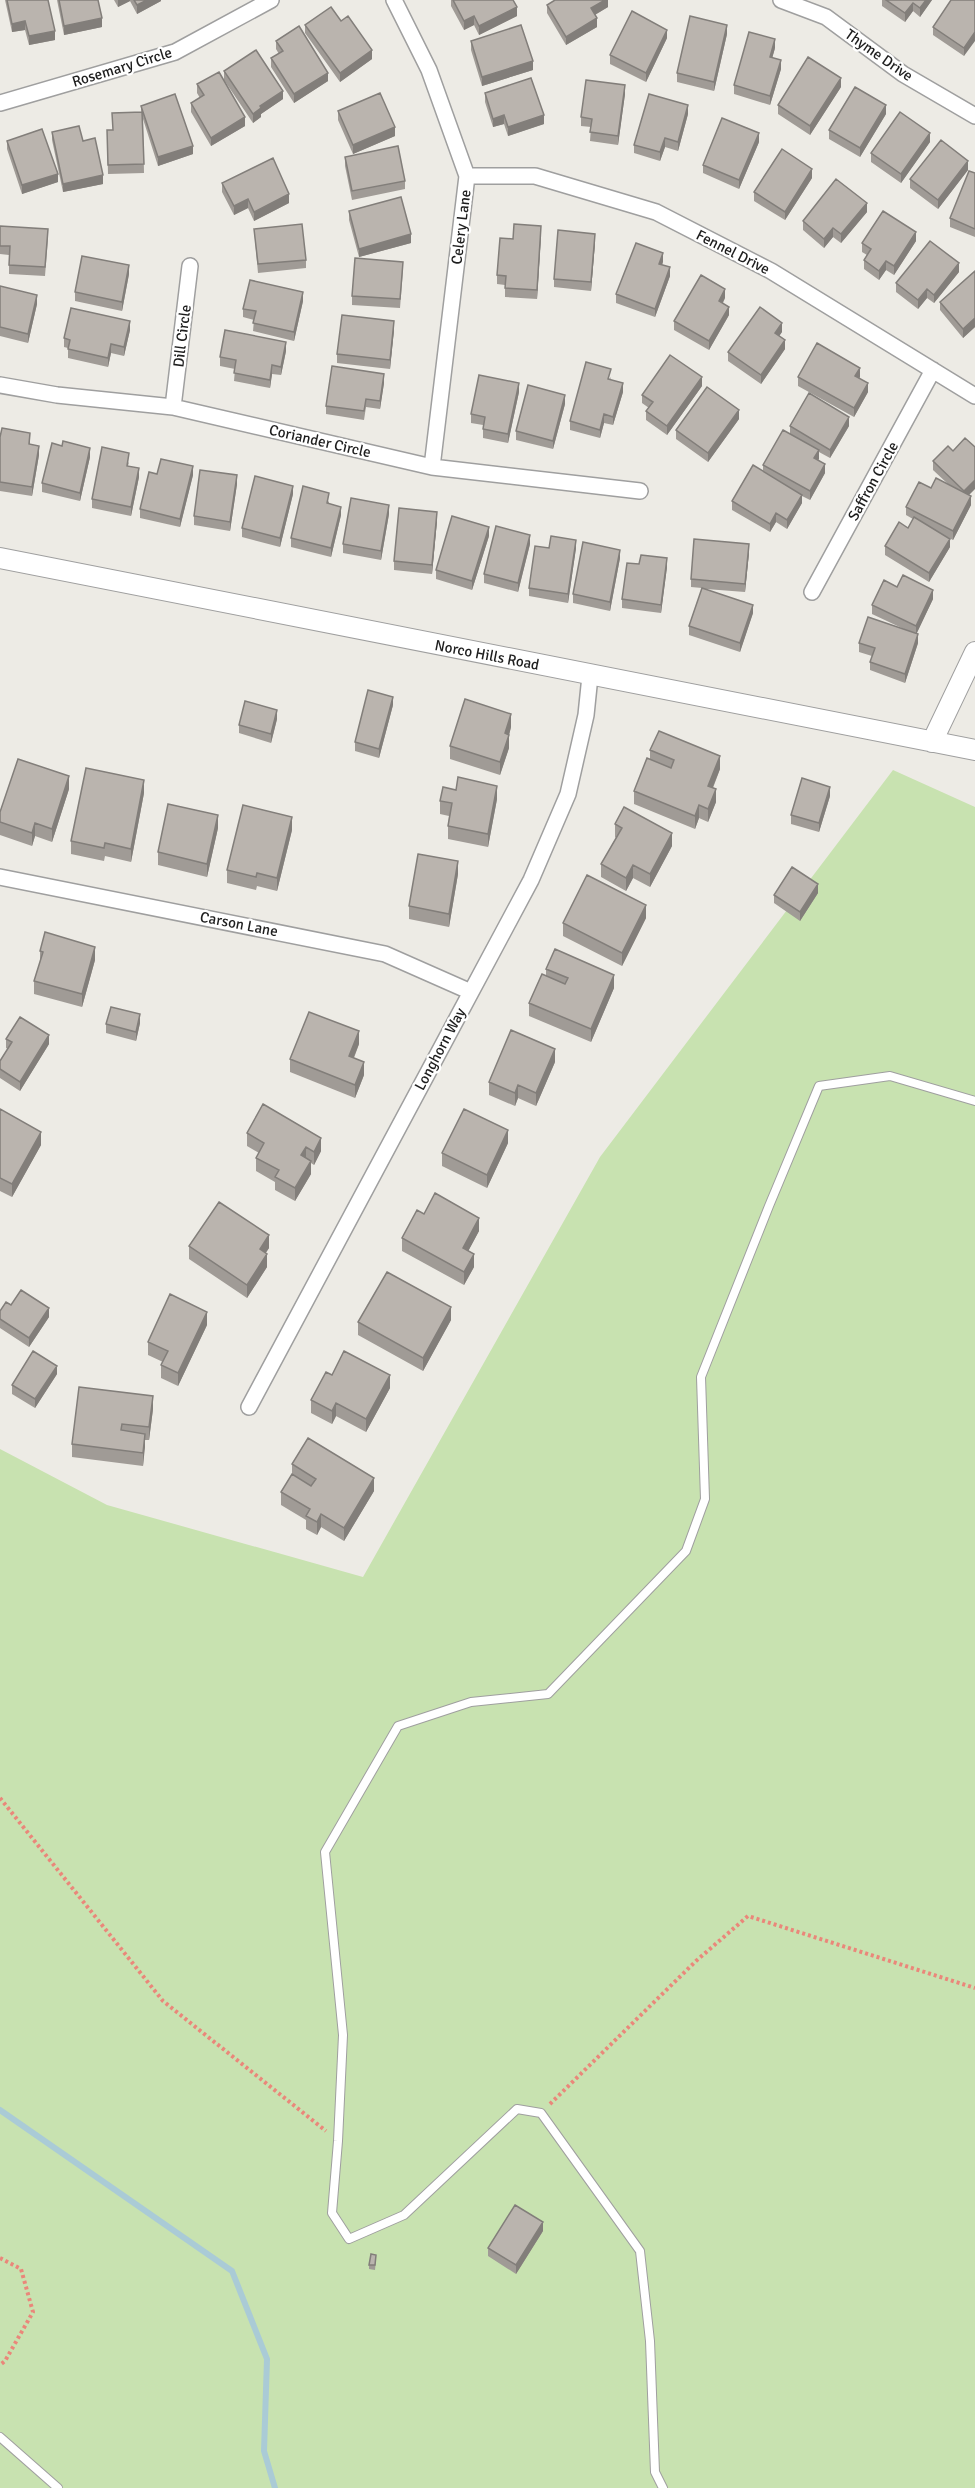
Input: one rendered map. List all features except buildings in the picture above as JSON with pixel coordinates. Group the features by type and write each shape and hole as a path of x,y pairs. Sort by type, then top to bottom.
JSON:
{"street":[{"name":"Rosemary Circle","path":"0,104 175,52 271,0"},
{"name":"Celery Lane","path":"394,0 429,70 467,176 432,467"},
{"name":"Thyme Drive","path":"781,0 826,17 903,74 975,116"},
{"name":"Fennel Drive","path":"467,176 535,176 656,213 771,270 975,396"},
{"name":"Dill Circle","path":"173,407 190,266"},
{"name":"Saffron Circle","path":"812,592 933,370"},
{"name":"Coriander Circle","path":"0,385 57,395 173,407 432,467 640,492"},
{"name":"Norco Hills Road","path":"0,558 975,750"},
{"path":"932,742 975,652"},
{"name":"Longhorn Way","path":"249,1407 531,880 568,795 586,715 590,676"},
{"name":"Carson Lane","path":"0,877 385,954 471,992"}],"lane":[{"path":"663,2488 655,2472 650,2341 640,2251 541,2113 517,2109 404,2215 349,2239 332,2213 343,2035 325,1852 398,1726 471,1702 548,1694 686,1551 705,1499 701,1377 819,1086 890,1076 975,1101"},
{"path":"0,2437 58,2488"}],"path":[{"path":"0,1798 163,2001 338,2141"},
{"path":"541,2113 696,1961 748,1916 975,1988"},
{"path":"0,2258 21,2269 33,2312 5,2361 0,2365"}],"green space":[{"path":"893,770 975,807 975,2488 0,2488 0,1449 107,1505 363,1577 600,1157"}],"waterway":[{"path":"0,2110 232,2271 267,2359 264,2451 275,2488"}]}
